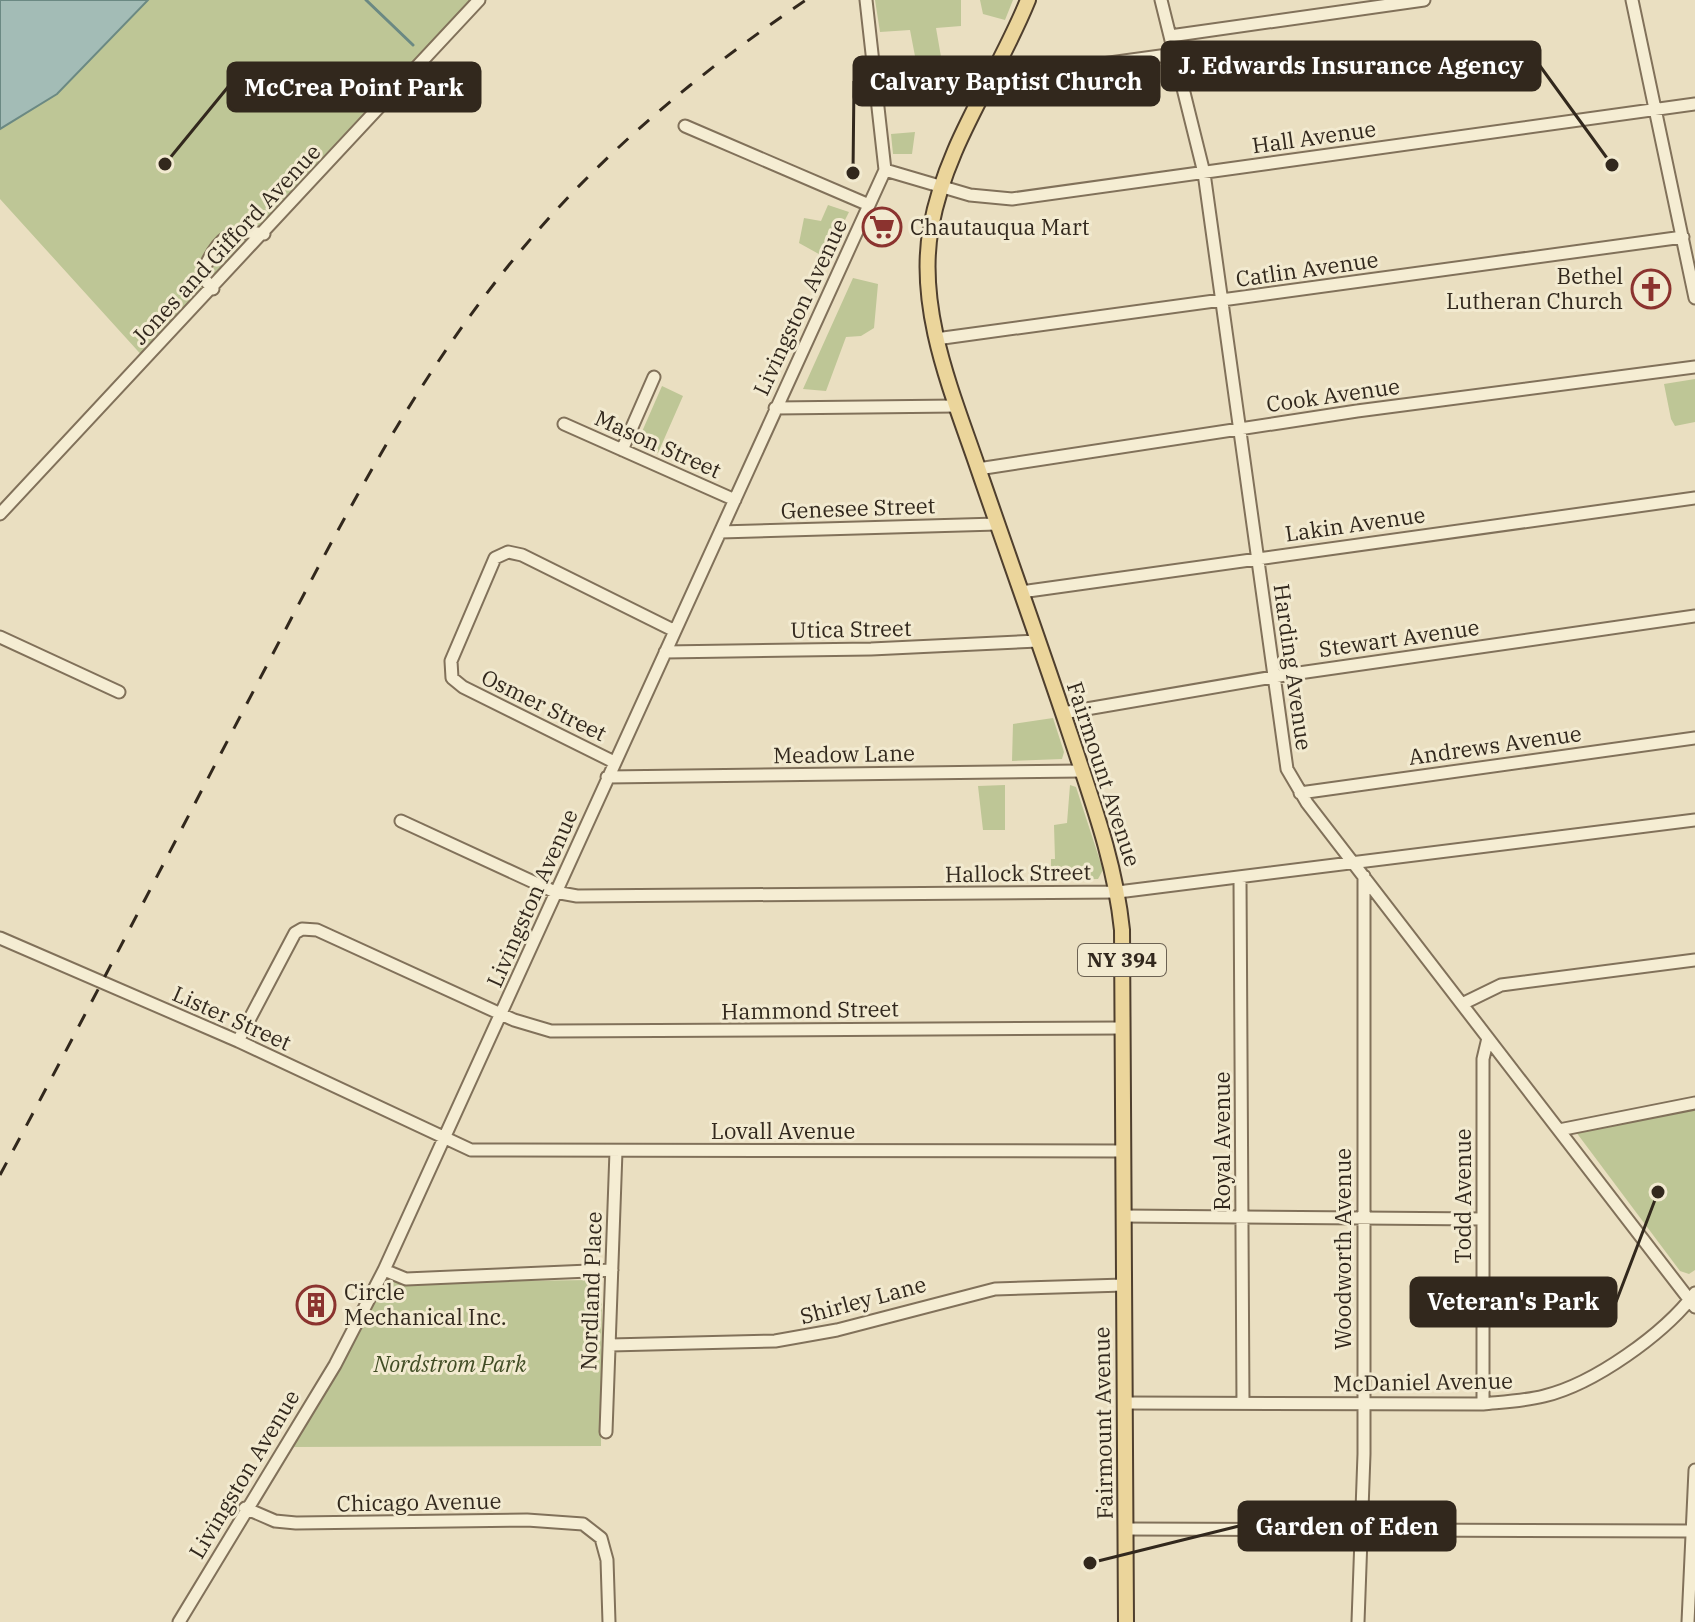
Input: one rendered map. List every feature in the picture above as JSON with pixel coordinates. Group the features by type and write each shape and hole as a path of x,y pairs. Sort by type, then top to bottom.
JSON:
{"main road":[{"name":"NY 394","path":"939,187 1028,0"},
{"name":"Fairmount Avenue","path":"939,187 928,264 936,339 956,406 1063,713 1118,892 1122,930 1126,1622"}],"street":[{"name":"Jones and Gifford Avenue","path":"0,514 213,289 479,0"},
{"path":"866,0 885,170 939,187"},
{"name":"Harding Avenue","path":"1161,0 1204,173 1287,769 1300,793 1693,1300"},
{"path":"1170,36 1424,0"},
{"path":"1632,0 1695,298"},
{"path":"877,95 1175,54"},
{"name":"Hall Avenue","path":"939,187 974,196 1012,199 1695,104"},
{"path":"685,126 869,205"},
{"name":"Livingston Avenue","path":"179,1622 245,1508 335,1365 384,1270 885,170"},
{"path":"213,289 205,280 204,269 226,236 244,230 264,234"},
{"name":"Catlin Avenue","path":"936,339 1683,237"},
{"name":"Cook Avenue","path":"978,469 1239,429 1695,367"},
{"path":"622,450 654,377"},
{"path":"775,408 956,406"},
{"name":"Mason Street","path":"564,424 735,500"},
{"name":"Lakin Avenue","path":"1021,592 1695,498"},
{"name":"Genesee Street","path":"720,532 997,524"},
{"name":"Osmer Street","path":"614,762 463,687 452,678 451,661 495,558 508,552 522,555 675,631"},
{"name":"Stewart Avenue","path":"1063,713 1274,677 1695,616"},
{"path":"0,637 119,692"},
{"name":"Utica Street","path":"665,652 871,649 1038,641"},
{"name":"Andrews Avenue","path":"1300,793 1695,738"},
{"name":"Meadow Lane","path":"607,777 1082,771"},
{"name":"Hallock Street","path":"401,821 555,892 592,896 1118,892 1695,820"},
{"name":"Woodworth Avenue","path":"1358,1622 1362,1529 1364,876"},
{"name":"Royal Avenue","path":"1240,879 1243,1403"},
{"name":"Hammond Street","path":"238,1041 295,933 302,929 317,930 502,1015 551,1031 1122,1028"},
{"name":"Lister Street","path":"0,938 238,1041 445,1140"},
{"path":"1462,1004 1501,985 1695,960"},
{"name":"Todd Avenue","path":"1483,1404 1483,1059 1488,1038"},
{"path":"1559,1130 1695,1103"},
{"name":"Lovall Avenue","path":"445,1140 471,1150 1123,1151"},
{"name":"Nordland Place","path":"606,1432 616,1151"},
{"path":"1123,1216 1483,1219"},
{"path":"384,1270 406,1279 612,1270"},
{"name":"Shirley Lane","path":"610,1345 775,1341 837,1330 995,1289 1124,1285"},
{"name":"McDaniel Avenue","path":"1125,1403 1483,1404 1546,1396 1580,1382 1647,1338 1693,1300"},
{"path":"1688,1622 1695,1470"},
{"name":"Chicago Avenue","path":"245,1508 275,1521 296,1523 527,1520 583,1524 601,1538 607,1560 609,1622"},
{"path":"1127,1529 1691,1531"}],"green space":[{"path":"148,0 482,0 146,360 0,199 0,129 57,94"},
{"path":"875,0 961,0 961,26 936,28 944,74 919,77 910,30 880,32"},
{"path":"980,0 1013,0 1005,20 983,14"},
{"path":"915,132 912,154 893,154 891,134"},
{"path":"828,205 849,212 826,258 799,243 804,218 821,221"},
{"path":"853,278 878,284 874,328 861,336 846,337 826,391 803,389"},
{"path":"1695,379 1695,422 1675,426 1664,384"},
{"path":"662,386 683,396 658,453 637,443"},
{"path":"1053,718 1064,752 1062,759 1012,761 1013,724"},
{"path":"1005,785 1005,830 983,830 978,786"},
{"path":"1070,785 1076,787 1103,870 1098,879 1051,880 1051,859 1055,859 1054,825 1067,823"},
{"path":"1695,1108 1695,1270 1689,1274 1680,1271 1576,1132"},
{"name":"Nordstrom Park","path":"386,1278 419,1282 594,1280 602,1287 601,1446 290,1447"}],"water":[{"path":"0,0 148,0 57,94 0,129"}],"waterway":[{"path":"366,0 413,45"}],"railway":[{"path":"0,1175 323,558 383,450 448,347 523,248 620,146 692,84 806,0"}],"place":[{"name":"McCrea Point Park","path":"165,164"},
{"name":"J. Edwards Insurance Agency","path":"1612,165"},
{"name":"Calvary Baptist Church","path":"853,173"},
{"name":"Chautauqua Mart","path":"882,227"},
{"name":"Bethel Lutheran Church","path":"1651,289"},
{"name":"Veteran's Park","path":"1658,1192"},
{"name":"Circle Mechanical Inc.","path":"316,1305"},
{"name":"Garden of Eden","path":"1090,1563"}]}
